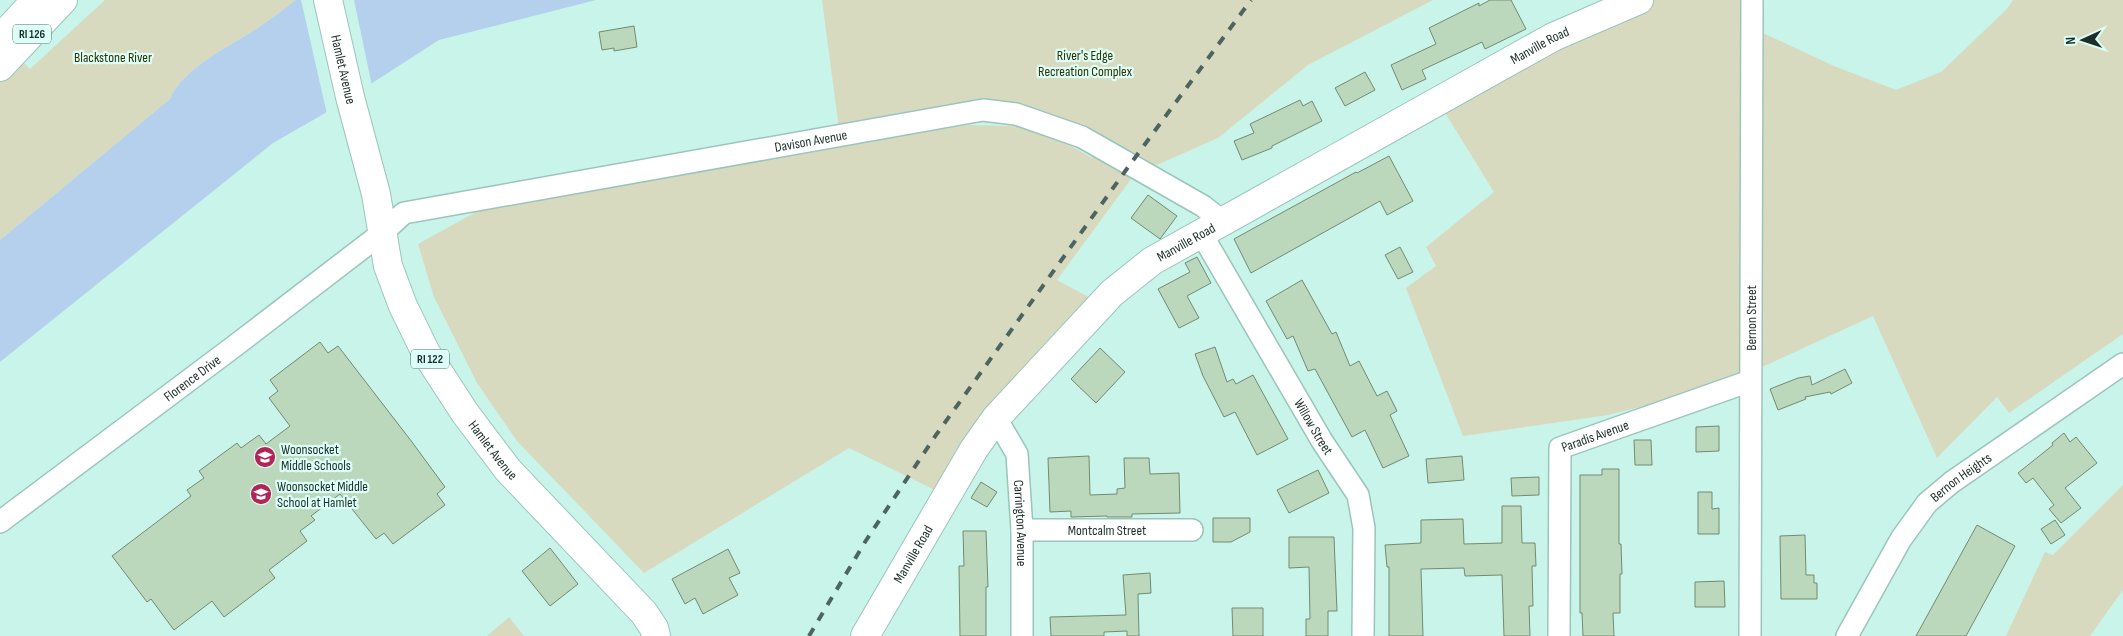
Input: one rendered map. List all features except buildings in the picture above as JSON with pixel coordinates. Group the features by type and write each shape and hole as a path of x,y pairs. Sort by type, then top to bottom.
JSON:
{"main road":[{"name":"RI 126","path":"0,39 36,0"},
{"name":"RI 126","path":"0,67 63,0"},
{"name":"Hamlet Avenue","path":"328,0 369,168 388,266 403,306 426,354 465,413 508,470 644,614 654,628 656,636"},
{"name":"Manville Road","path":"865,636 974,449 996,418 1112,293 1152,261 1553,37 1639,0"}],"street":[{"name":"Bernon Street","path":"1750,636 1752,0"},
{"name":"Davison Avenue","path":"382,233 404,213 983,110 1016,114 1082,137 1203,206 1212,228"},
{"name":"Willow Street","path":"1212,228 1322,441 1358,495 1364,528 1363,636"},
{"name":"Florence Drive","path":"0,522 382,233"},
{"name":"Bernon Heights","path":"1847,636 1901,539 1927,503 1952,482 2123,364"},
{"name":"Paradis Avenue","path":"1559,636 1560,448 1750,381"},
{"name":"Carrington Avenue","path":"996,418 1017,454 1022,530 1022,636"},
{"name":"Montcalm Street","path":"1022,530 1192,530"}],"green space":[{"name":"Blackstone River","path":"105,0 296,0 198,67 177,87 170,99 0,240 0,56 8,48 30,69"},
{"name":"River's Edge Recreation Complex","path":"822,0 1433,0 1308,65 1218,138 1134,175 1057,280 1096,301 941,493 849,448 644,573 517,441 477,383 434,297 418,244 485,207 797,152 968,125 1019,126 1068,144 1092,158 1103,144 1042,112 839,129"},
{"path":"1647,0 1747,0 1750,27 1834,66 1896,90 1941,72 2007,9 2013,0 2123,0 2123,334 2009,413 1997,397 1937,458 1873,316 1749,373 1648,405 1608,415 1463,436 1406,288 1436,266 1426,247 1494,192 1439,103"},
{"path":"2123,485 2123,590 2090,636 2006,636 2045,552 2053,555"},
{"path":"509,617 524,636 487,636"}],"water":[{"path":"296,0 596,0 439,40 327,112 273,143 0,362 0,240 170,99 177,87 198,67"}],"pier":[{"path":"301,0 354,0 372,86 327,114"}],"railway":[{"path":"809,636 865,542 936,435 1126,170 1251,0"}],"place":[{"name":"Woonsocket Middle Schools","path":"265,457"},
{"name":"Woonsocket Middle School at Hamlet","path":"261,494"}]}
